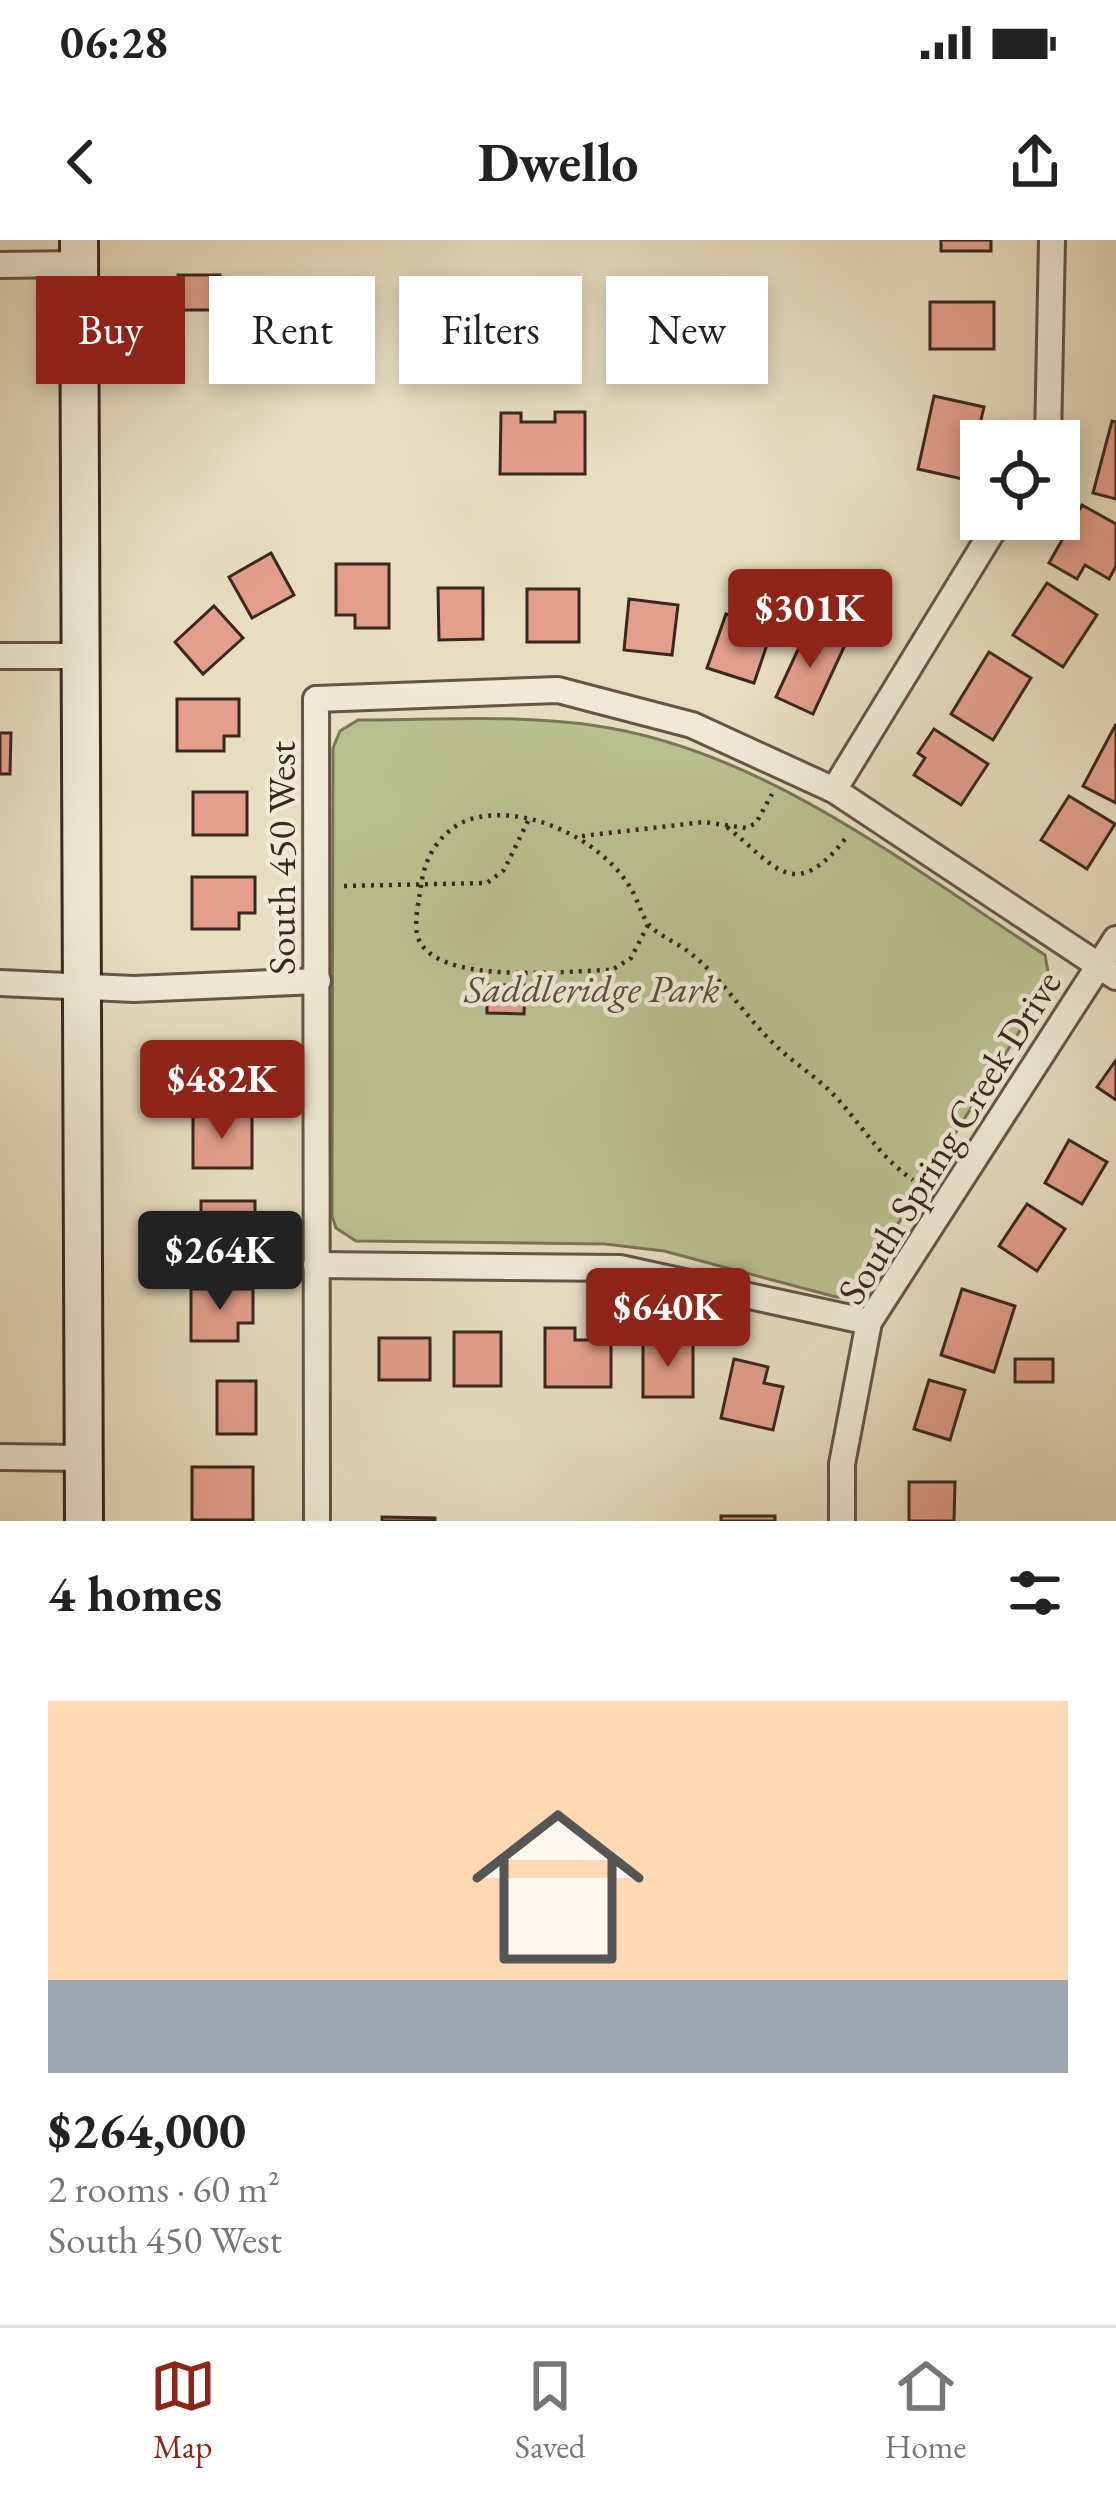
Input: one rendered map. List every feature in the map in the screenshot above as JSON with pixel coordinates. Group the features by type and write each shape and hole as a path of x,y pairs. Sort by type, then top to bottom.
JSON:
{"street":[{"path":"1048,420 1052,240"},
{"path":"0,265 79,252 84,1521"},
{"path":"987,540 833,790 1108,972"},
{"path":"0,656 82,656"},
{"name":"South 450 West","path":"317,1521 316,699 558,690 692,725 833,790"},
{"name":"South Spring Creek Drive","path":"842,1521 842,1464 869,1322 1108,972 1116,939"},
{"path":"0,982 134,989 318,981"},
{"path":"316,1265 620,1268 869,1322"},
{"path":"0,1457 84,1458"}],"path":[{"path":"579,837 704,822 746,828 756,823 772,794"},
{"path":"648,925 632,958 613,970 465,969 441,963 425,952 417,933 421,887 430,855 451,829 469,819 493,816 529,821 579,837 606,855 632,888 648,925 713,974 771,1042 832,1094 886,1162 913,1180"},
{"path":"344,886 487,883 504,870 529,821"},
{"path":"728,827 772,869 793,875 813,869 846,838"}],"green space":[{"name":"Saddleridge Park","path":"478,718 597,726 658,739 717,759 832,816 1045,955 1050,983 860,1292 836,1297 664,1251 605,1244 356,1241 336,1228 332,1216 333,748 340,731 358,720"}],"building":[{"path":"941,240 991,240 991,251 941,251"},
{"path":"220,275 209,276 209,310 185,310 185,276 178,276"},
{"path":"930,302 994,302 994,349 930,349"},
{"path":"934,396 984,407 981,420 960,420 960,478 918,469"},
{"path":"555,412 585,412 585,474 500,474 501,413 521,413 521,422 555,422"},
{"path":"1112,421 1116,422 1116,499 1093,493"},
{"path":"1082,505 1116,524 1116,566 1109,579 1085,565 1077,579 1049,563 1062,540 1080,540"},
{"path":"271,553 294,595 252,618 229,577"},
{"path":"336,564 389,564 389,628 355,628 355,615 336,615"},
{"path":"1047,583 1097,615 1063,667 1013,635"},
{"path":"438,588 483,588 483,639 439,640"},
{"path":"527,589 579,589 579,642 527,642"},
{"path":"629,599 678,605 672,655 624,650"},
{"path":"214,606 243,638 203,674 175,642"},
{"path":"726,614 772,630 754,683 707,668"},
{"path":"808,628 845,645 813,714 776,697"},
{"path":"989,652 1031,678 993,740 951,714"},
{"path":"177,699 239,699 239,736 224,736 224,751 177,751"},
{"path":"1116,724 1116,803 1083,786"},
{"path":"934,729 988,764 961,805 914,775 925,758 918,753"},
{"path":"0,733 11,733 10,774 0,774"},
{"path":"193,792 247,792 247,835 193,835"},
{"path":"1069,796 1115,824 1087,869 1041,840"},
{"path":"192,877 255,877 255,913 239,913 239,929 192,929"},
{"path":"487,985 525,985 524,1014 487,1013"},
{"path":"205,1056 251,1056 251,1105 205,1105"},
{"path":"1116,1060 1116,1100 1097,1087"},
{"path":"193,1116 252,1116 252,1168 193,1168"},
{"path":"1069,1140 1107,1162 1082,1204 1045,1183"},
{"path":"201,1201 255,1201 255,1237 242,1237 242,1266 201,1266"},
{"path":"1027,1204 1065,1229 1037,1271 999,1246"},
{"path":"191,1289 253,1289 253,1323 238,1323 238,1341 191,1341"},
{"path":"962,1289 1015,1306 994,1372 941,1355"},
{"path":"545,1328 575,1328 575,1340 611,1340 611,1387 545,1387"},
{"path":"454,1332 501,1332 501,1386 454,1386"},
{"path":"379,1338 430,1338 430,1380 379,1380"},
{"path":"643,1344 693,1344 693,1397 643,1397"},
{"path":"734,1359 768,1367 764,1383 783,1387 773,1430 721,1418"},
{"path":"1015,1359 1053,1359 1053,1382 1015,1382"},
{"path":"929,1380 965,1390 950,1440 914,1429"},
{"path":"217,1381 256,1381 256,1434 217,1434"},
{"path":"192,1467 253,1467 253,1520 192,1520"},
{"path":"909,1482 955,1482 954,1521 909,1521"},
{"path":"721,1516 775,1516 775,1521 721,1521"},
{"path":"382,1517 435,1518 435,1521 382,1521"}]}
